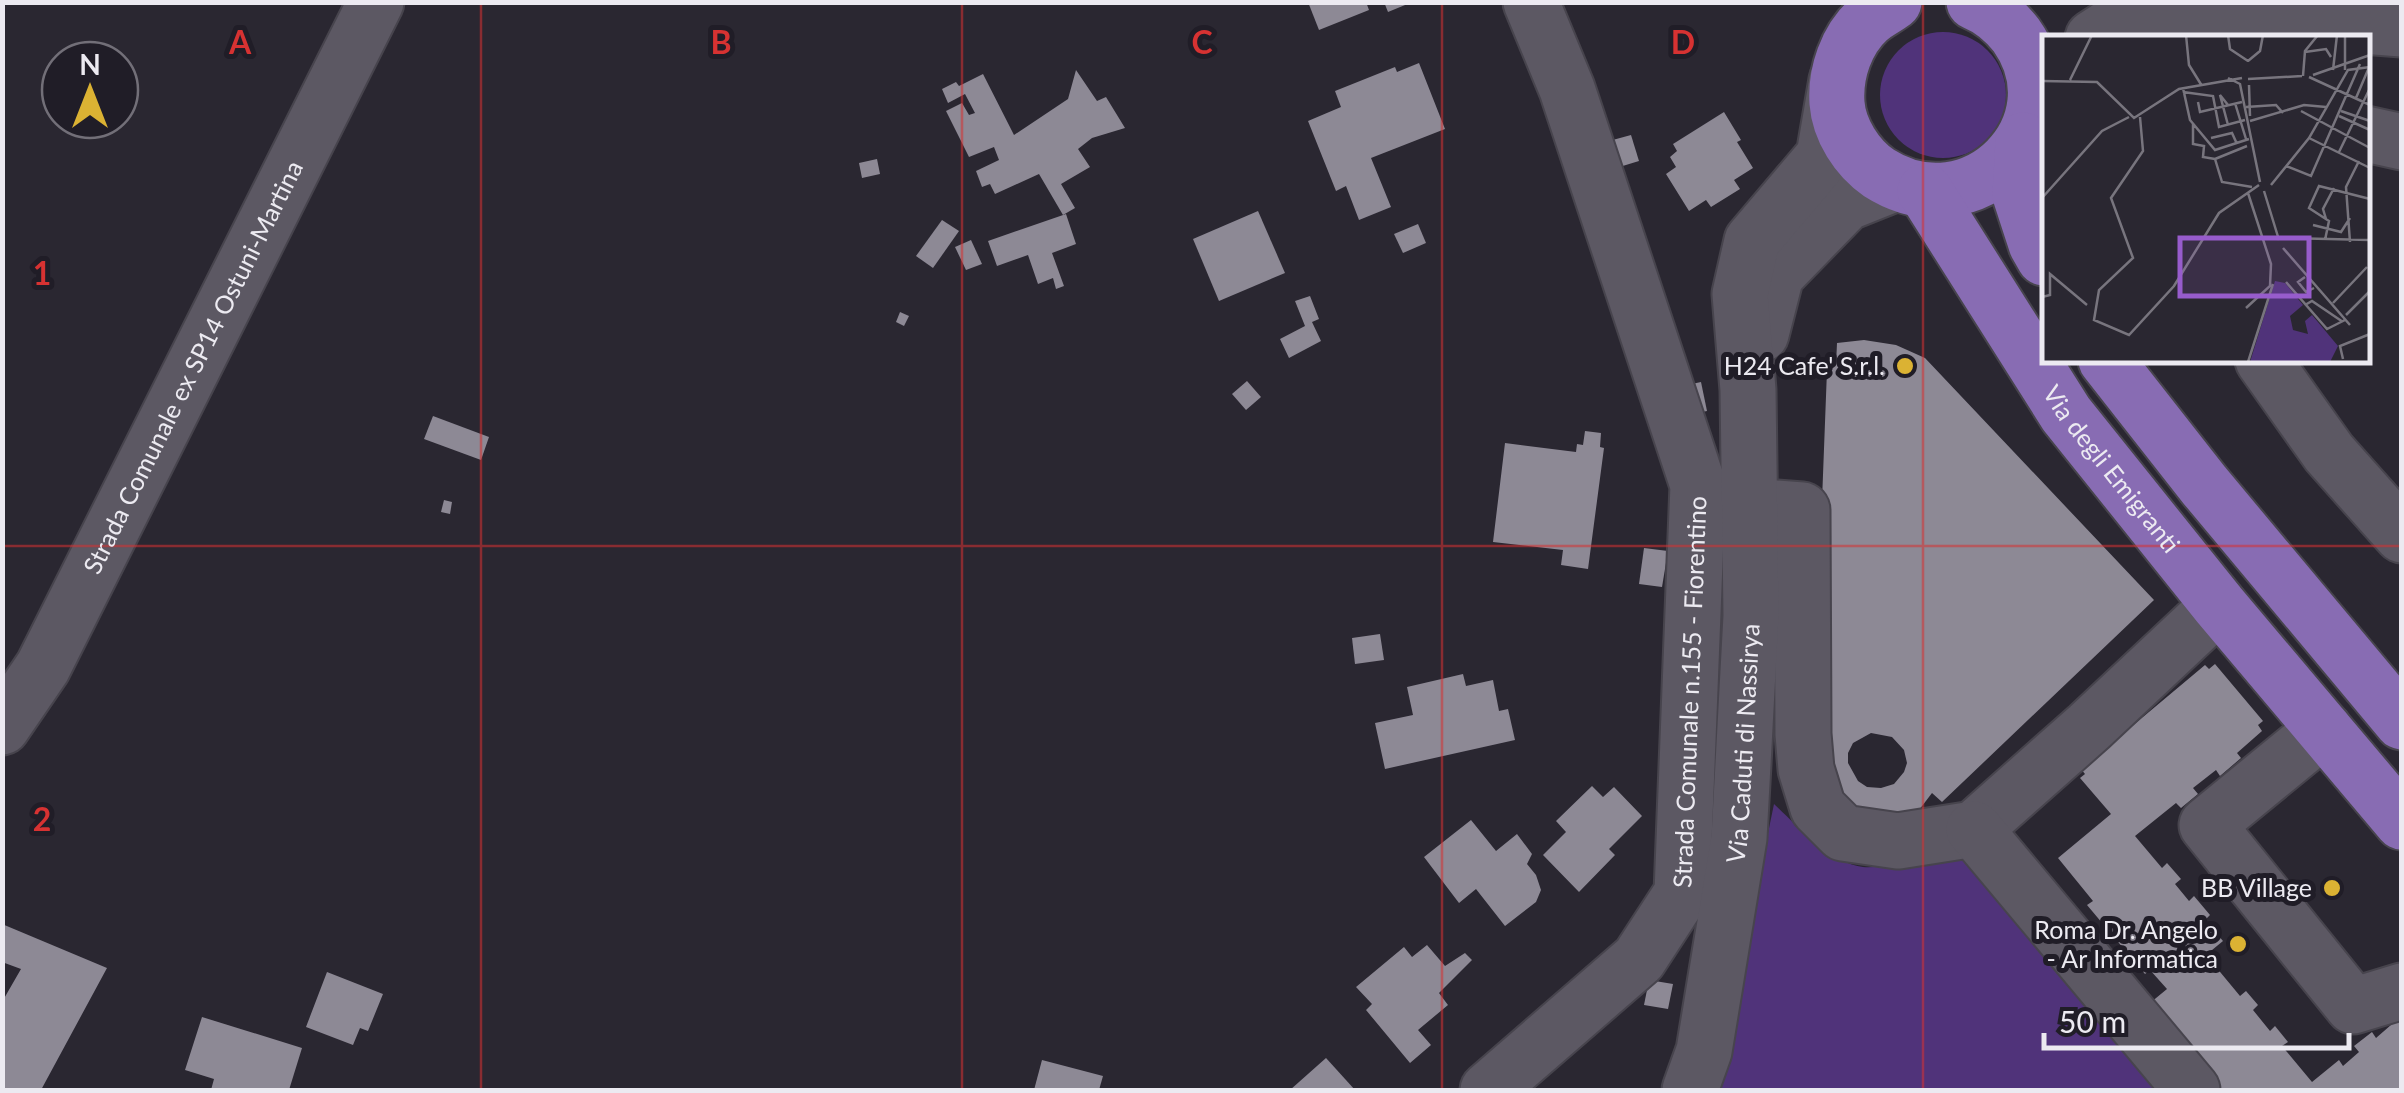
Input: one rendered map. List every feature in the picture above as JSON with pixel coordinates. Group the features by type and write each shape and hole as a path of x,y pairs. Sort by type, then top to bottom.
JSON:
{"main road":[{"path":"1847,38 1894,2"},
{"path":"1986,4 2008,24 2025,48 2034,78 2036,114 2020,195 2042,254"},
{"name":"Via degli Emigranti","path":"1847,38 1837,106 1847,138 1867,165 1910,187 2066,414 2219,605 2402,822"},
{"path":"1910,187 1954,190 1982,180 2005,164 2036,114"},
{"path":"2108,362 2204,485 2402,722"}],"street":[{"name":"Strada Comunale ex SP14 Ostuni-Martina","path":"2,727 43,666 376,2"},
{"name":"Strada Comunale n.155 - Fiorentino","path":"1488,1090 1639,959 1682,893 1698,485 1567,89 1530,2"},
{"path":"2097,35 2119,22 2164,11 2395,20"},
{"name":"Via Caduti di Nassirya","path":"1690,1090 1704,1051 1739,838 1751,616 1748,390 1740,294 1752,240 1824,156 1847,38"},
{"path":"2369,135 2402,142"},
{"name":"Via Caduti di Nassirya","path":"1748,390 1776,275 1846,203 1910,187"},
{"path":"2264,362 2329,453 2402,535"},
{"path":"1750,506 1802,510 1806,770 1818,808 1843,833 1898,841 1974,829 2090,728 2219,605"},
{"path":"2324,729 2207,825 2354,1006 2402,990"},
{"path":"1974,829 2192,1090"}],"shaded area":[{"path":"1943,32 1967,37 1987,51 2001,71 2006,95 2001,119 1987,139 1967,153 1943,158 1919,153 1899,139 1885,119 1880,95 1885,71 1899,51 1919,37"},
{"path":"1774,804 1827,851 1863,867 1899,863 1963,843 2169,1090 1707,1090 1731,1012"}],"building":[{"path":"1308,2 1366,2 1369,10 1319,30"},
{"path":"1384,2 1410,2 1410,3 1388,12"},
{"path":"1419,63 1445,129 1371,158 1391,207 1359,220 1346,186 1336,191 1308,121 1341,107 1335,91 1395,67 1397,72"},
{"path":"1076,70 1097,101 1106,97 1125,128 1092,138 1078,149 1090,167 1061,184 1075,208 1063,215 1039,174 995,194 990,184 982,187 976,171 999,160 994,147 969,157 946,111 962,103 969,115 975,113 965,94 948,103 942,89 956,82 959,86 983,74 1014,135 1068,99"},
{"path":"1724,112 1753,168 1734,180 1740,189 1711,207 1706,200 1689,211 1666,174 1676,167 1670,157 1677,151 1673,144"},
{"path":"1631,135 1639,161 1603,172 1609,141"},
{"path":"877,159 880,174 862,178 859,163"},
{"path":"1258,211 1285,273 1219,301 1193,239"},
{"path":"1066,214 1076,244 1052,253 1064,286 1056,289 1053,278 1038,284 1028,255 997,266 988,241"},
{"path":"942,220 959,231 933,268 916,256"},
{"path":"1418,224 1426,243 1403,253 1394,234"},
{"path":"971,240 982,264 966,270 955,247"},
{"path":"1310,296 1319,319 1312,322 1321,341 1289,358 1280,339 1305,326 1295,301"},
{"path":"900,312 909,316 904,326 896,322"},
{"path":"1864,340 1896,345 1925,358 2154,600 1942,802 1932,793 1916,814 1870,828 1812,763 1827,370 1836,365 1837,343","holes":["1871,733 1892,737 1904,750 1904,772 1894,784 1867,787 1858,781 1848,763 1848,753 1853,743"]},
{"path":"1247,381 1261,397 1246,410 1232,394"},
{"path":"1701,382 1707,411 1693,414 1687,385"},
{"path":"433,416 489,437 481,460 424,439"},
{"path":"1585,431 1601,433 1600,447 1604,448 1588,569 1561,565 1563,550 1493,542 1505,443 1576,452 1577,444 1583,445"},
{"path":"444,500 452,502 450,514 441,512"},
{"path":"1644,548 1668,551 1662,587 1639,584"},
{"path":"1380,634 1384,660 1355,664 1352,638"},
{"path":"2215,664 2263,721 2258,725 2262,731 2237,753 2241,758 2220,776 2216,770 2193,788 2198,794 2181,808 2176,803 2135,836 2162,868 2167,863 2181,879 2175,884 2189,901 2194,896 2210,915 2205,920 2223,941 2206,955 2240,996 2246,991 2258,1005 2253,1010 2270,1031 2275,1026 2288,1042 2282,1046 2312,1082 2339,1060 2343,1066 2359,1052 2354,1046 2372,1032 2376,1038 2399,1018 2402,1090 2213,1090 2150,1003 2167,989 2150,970 2145,974 2087,905 2093,901 2058,858 2111,814 2080,778 2085,774 2081,769 2205,665 2209,669"},
{"path":"1463,674 1466,686 1493,680 1499,711 1508,709 1515,740 1385,769 1375,723 1413,715 1407,687"},
{"path":"1592,786 1603,797 1614,787 1642,816 1609,849 1615,855 1579,892 1543,855 1566,832 1556,821"},
{"path":"1471,820 1496,851 1517,834 1532,854 1527,864 1541,890 1536,902 1505,926 1476,889 1459,903 1424,857"},
{"path":"2,924 107,968 41,1090 2,1090 2,1002 21,969 2,962"},
{"path":"1427,945 1445,966 1465,953 1472,960 1439,993 1448,1005 1418,1030 1431,1045 1410,1063 1366,1010 1372,1004 1356,987 1404,947 1412,957"},
{"path":"327,972 383,994 368,1031 360,1028 353,1045 306,1027"},
{"path":"1649,980 1673,984 1668,1009 1644,1005"},
{"path":"202,1017 302,1048 289,1090 211,1090 214,1079 185,1070"},
{"path":"1326,1058 1355,1090 1290,1090"},
{"path":"1042,1060 1103,1076 1099,1090 1034,1090"}],"place":[{"name":"H24 Cafe' S.r.l.","path":"1905,366"},
{"name":"BB Village","path":"2332,888"},
{"name":"Roma Dr. Angelo - Ar Informatica","path":"2238,944"}]}
